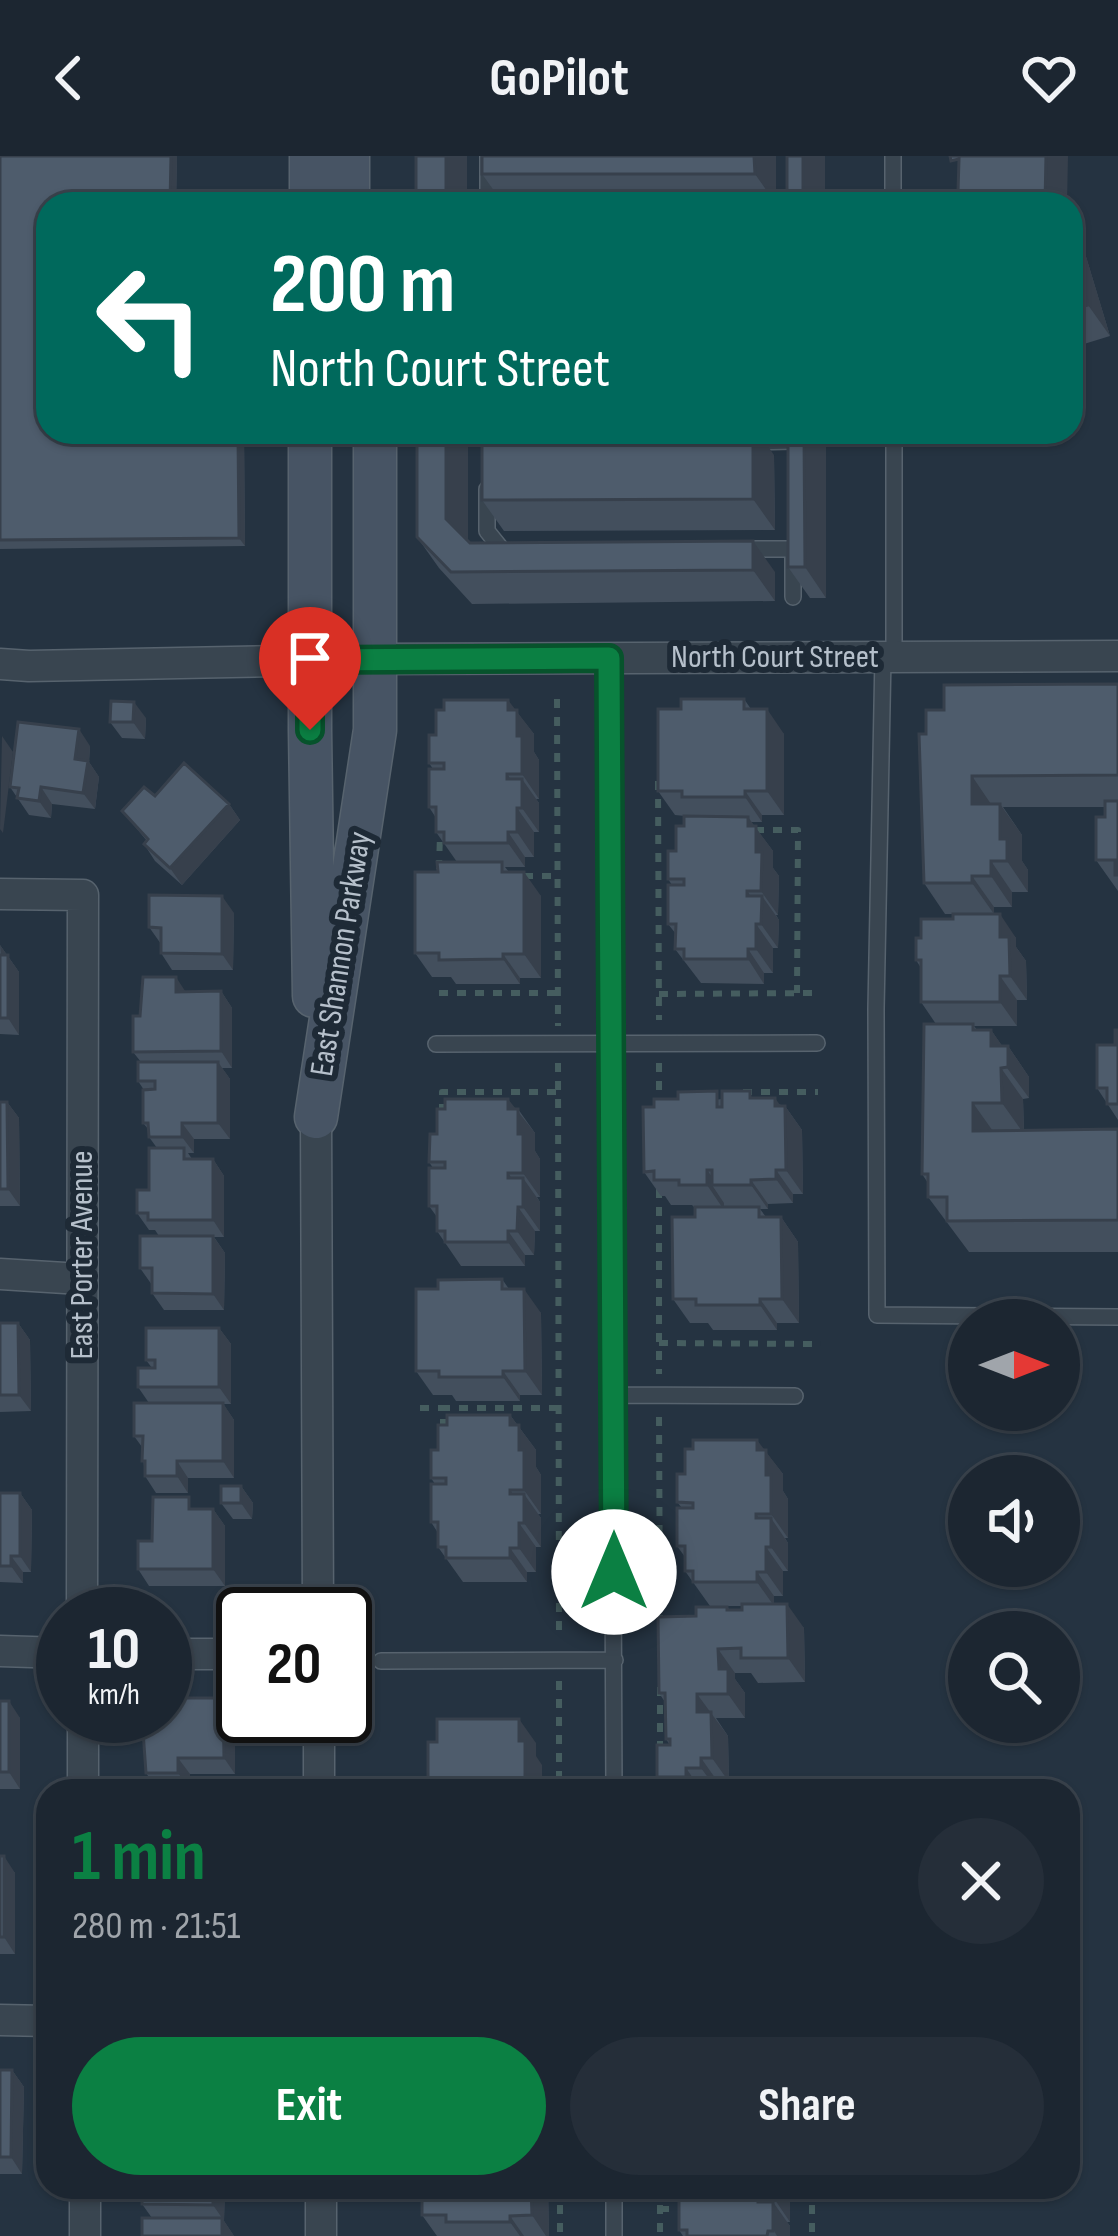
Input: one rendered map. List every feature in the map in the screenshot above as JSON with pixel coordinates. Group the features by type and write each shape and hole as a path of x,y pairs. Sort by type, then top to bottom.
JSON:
{"street":[{"path":"310,156 310,192"},
{"path":"348,156 348,192"},
{"path":"375,156 375,192"},
{"name":"East Shannon Parkway","path":"310,444 318,1587"},
{"name":"East Shannon Parkway","path":"316,1117 375,730 375,444"},
{"name":"North Court Street","path":"0,664 1118,656"},
{"name":"East Porter Avenue","path":"0,894 83,895 82,1587"},
{"path":"0,1274 81,1279"},
{"path":"0,1651 36,1652"},
{"path":"82,1743 83,1779"},
{"path":"319,1743 319,1779"},
{"path":"0,2020 36,2020"},
{"path":"85,2199 85,2236"},
{"path":"321,2199 321,2236"}],"lane":[{"path":"488,156 488,192"},
{"path":"893,156 893,192"},
{"path":"793,444 793,463"},
{"path":"894,444 876,1009 877,1315 1118,1317"},
{"path":"487,466 487,531 503,551 526,551"},
{"path":"793,527 793,597"},
{"path":"726,549 793,549"},
{"path":"609,658 614,1779"},
{"path":"436,1044 817,1043"},
{"path":"614,1395 795,1396"},
{"path":"381,1661 614,1660"},
{"path":"614,2199 614,2236"}],"path":[{"path":"557,699 560,1779"},
{"path":"658,765 659,1114"},
{"path":"439,876 440,830"},
{"path":"752,830 798,830 797,993"},
{"path":"510,876 558,876"},
{"path":"439,993 558,993"},
{"path":"659,994 815,993"},
{"path":"442,1130 442,1092 558,1092"},
{"path":"727,1092 818,1092"},
{"path":"659,1177 660,1628"},
{"path":"659,1219 678,1219"},
{"path":"659,1343 821,1344"},
{"path":"420,1408 559,1408"},
{"path":"443,1408 443,1432"},
{"path":"660,1675 660,1768"},
{"path":"560,2199 560,2236"},
{"path":"660,2199 660,2236"},
{"path":"812,2199 812,2236"},
{"path":"660,2209 691,2209 691,2222"}],"building":[{"path":"0,156 171,156 170,192 36,192 36,444 238,444 239,538 0,540"},
{"path":"416,156 446,156 446,192 416,192"},
{"path":"482,156 754,156 755,174 482,174"},
{"path":"787,156 803,156 803,192 787,192"},
{"path":"950,156 1046,156 1045,192 950,192 958,191 959,159 951,161"},
{"path":"417,444 446,444 446,519 470,543 753,541 753,570 451,572 417,537"},
{"path":"482,444 753,444 753,499 482,500"},
{"path":"788,444 804,444 805,567 788,567"},
{"path":"1118,684 1118,775 972,776 972,804 1000,804 1000,839 1007,839 1007,861 991,861 991,876 972,876 972,883 924,883 919,734 926,734 926,710 944,710 944,685"},
{"path":"681,699 744,699 744,709 767,709 767,791 745,791 745,797 682,797 682,791 658,791 658,709 681,709"},
{"path":"444,700 508,700 508,710 517,710 522,774 507,774 507,779 522,779 522,808 517,808 517,832 508,832 508,843 444,843 444,832 436,832 436,807 429,807 429,769 444,769 444,763 429,763 429,735 436,735 436,710 444,710"},
{"path":"111,701 134,702 133,722 110,722"},
{"path":"18,722 79,729 75,759 88,761 83,793 41,787 39,801 17,798 19,788 10,787"},
{"path":"184,763 229,804 170,868 144,844 148,839 122,811 144,787 155,796"},
{"path":"1105,801 1118,801 1118,875 1115,860 1096,860 1096,817 1105,817"},
{"path":"684,816 748,817 748,826 756,826 756,852 762,852 761,891 747,891 747,896 762,896 761,924 756,924 756,949 748,949 748,959 684,959 684,949 675,949 676,924 668,924 668,885 684,885 684,879 668,879 668,851 676,851 676,826 684,826"},
{"path":"437,862 502,862 502,872 524,872 524,954 439,960 439,953 415,953 415,872 438,872"},
{"path":"149,895 222,896 222,954 161,953 161,928 149,927"},
{"path":"953,914 1000,914 1000,937 1009,937 1010,976 1000,976 1000,1002 921,1002 916,938 921,938 921,919 953,919"},
{"path":"0,955 8,955 8,1018 0,1018"},
{"path":"143,977 176,977 176,992 221,991 221,1051 133,1052 133,1016 140,1016"},
{"path":"924,1024 973,1024 973,1030 991,1030 991,1046 1008,1046 1008,1067 1001,1068 1002,1103 973,1103 973,1131 1118,1129 1118,1220 947,1221 947,1197 928,1197 928,1174 922,1174"},
{"path":"1115,1030 1118,1104 1107,1104 1107,1088 1097,1088 1097,1045 1115,1045"},
{"path":"138,1062 218,1062 218,1123 182,1123 182,1137 149,1137 148,1123 143,1123 143,1090 155,1089 155,1081 138,1081"},
{"path":"717,1091 717,1107 722,1107 722,1091 750,1091 750,1098 775,1098 775,1106 785,1106 786,1170 776,1170 776,1179 751,1180 751,1185 712,1185 712,1170 707,1170 707,1185 654,1180 654,1171 644,1172 643,1107 654,1107 654,1099 678,1099 678,1092"},
{"path":"445,1099 508,1099 508,1109 518,1109 523,1173 508,1173 508,1178 523,1178 523,1207 518,1207 517,1231 508,1231 508,1242 445,1242 445,1231 437,1231 437,1206 429,1206 429,1168 445,1168 445,1162 429,1162 430,1134 437,1134 437,1109 445,1109"},
{"path":"0,1102 7,1102 8,1189 0,1189"},
{"path":"149,1148 184,1148 184,1159 213,1159 213,1220 148,1220 148,1213 137,1213 137,1190 149,1190"},
{"path":"695,1207 759,1207 759,1217 781,1217 782,1299 760,1299 760,1305 696,1305 696,1299 673,1299 672,1217 695,1217"},
{"path":"140,1236 213,1236 213,1294 152,1293 152,1268 140,1268"},
{"path":"502,1279 502,1289 524,1289 525,1371 503,1371 503,1377 439,1377 439,1371 416,1371 416,1289 438,1289 438,1280"},
{"path":"0,1323 18,1323 19,1395 0,1395"},
{"path":"146,1328 219,1328 219,1387 138,1387 138,1368 155,1368 155,1360 146,1360"},
{"path":"134,1403 223,1403 223,1461 177,1461 177,1476 145,1476 143,1436 134,1436"},
{"path":"447,1415 510,1415 510,1425 519,1425 524,1490 510,1490 510,1494 524,1494 524,1523 519,1523 519,1548 510,1548 510,1558 446,1558 446,1547 438,1547 438,1522 431,1522 431,1484 446,1484 446,1478 431,1478 431,1450 438,1450 438,1425 447,1425"},
{"path":"693,1440 757,1440 757,1450 766,1450 771,1514 756,1514 756,1518 771,1518 771,1547 766,1547 766,1572 757,1572 757,1582 693,1582 693,1571 685,1571 685,1546 677,1546 677,1508 693,1508 693,1503 677,1502 677,1474 685,1474 685,1449 693,1449"},
{"path":"221,1486 241,1486 241,1503 221,1503"},
{"path":"0,1493 20,1493 20,1556 11,1556 11,1566 0,1566"},
{"path":"153,1497 189,1497 189,1509 213,1509 213,1569 138,1569 138,1541 152,1541"},
{"path":"742,1604 787,1604 788,1658 741,1658 741,1648 718,1649 719,1669 728,1669 728,1694 697,1694 697,1712 711,1712 712,1758 701,1758 701,1768 686,1768 686,1777 657,1777 657,1745 670,1745 665,1693 659,1693 658,1617 696,1616 696,1607 742,1610"},
{"path":"192,1698 216,1698 216,1743 224,1743 224,1758 178,1758 178,1773 146,1773 144,1743 192,1743"},
{"path":"0,1701 9,1701 9,1772 0,1772"},
{"path":"437,1719 519,1719 519,1741 525,1741 525,1779 428,1779 428,1742 437,1742"},
{"path":"0,1856 4,1856 4,1937 0,1937"},
{"path":"0,2070 12,2070 11,2157 0,2157"},
{"path":"142,2199 213,2199 213,2205 142,2204"},
{"path":"422,2199 531,2199 532,2215 510,2216 510,2222 446,2222 446,2215 422,2215"},
{"path":"679,2199 773,2202 773,2231 767,2236 687,2236 687,2230 679,2230"},
{"path":"142,2218 222,2218 222,2236 142,2236"}],"route":[{"path":"310,730 310,660 609,658 614,1572"}]}
